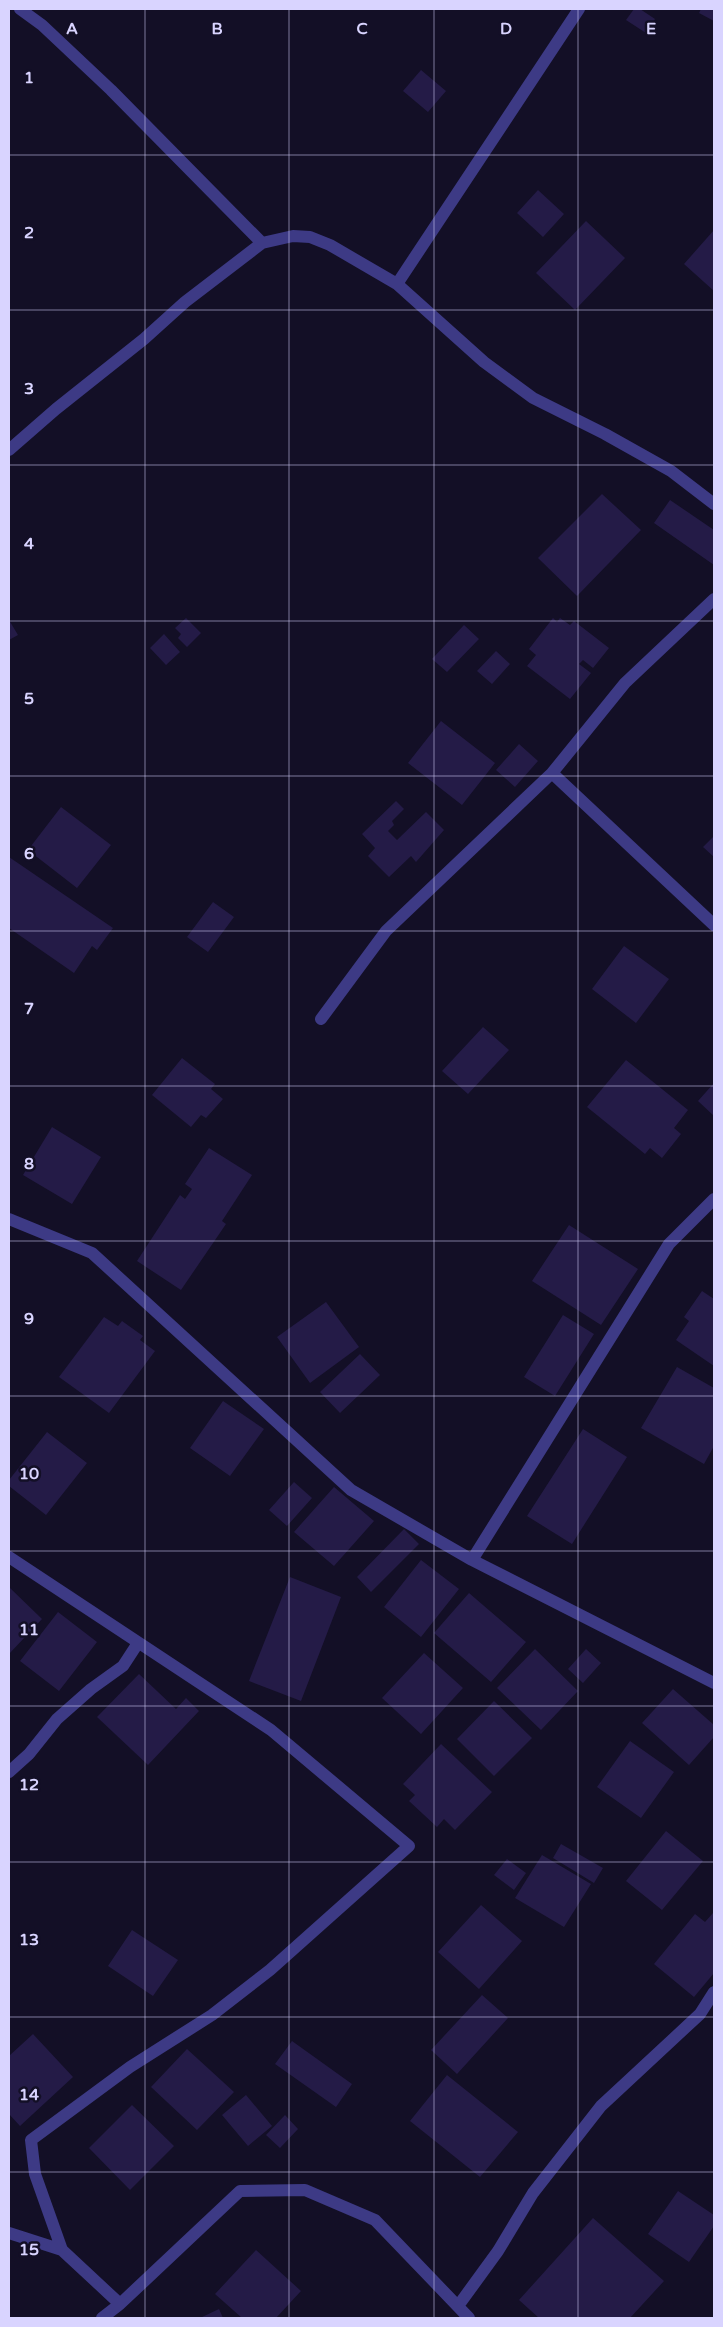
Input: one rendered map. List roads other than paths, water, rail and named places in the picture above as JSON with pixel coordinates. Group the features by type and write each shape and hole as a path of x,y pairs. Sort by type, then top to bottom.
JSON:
{"street":[{"path":"20,9 42,25 111,90 262,243"},
{"path":"397,284 580,9"},
{"path":"9,450 56,409 144,340 185,302 262,243 293,236 310,237 330,245 397,284 484,362 534,398 605,434 671,471 714,504"},
{"path":"322,1019 386,931 552,773 625,683 714,599"},
{"path":"552,773 714,926"},
{"path":"472,1560 669,1244 714,1199"},
{"path":"9,1219 92,1253 351,1490 472,1560 714,1683"},
{"path":"9,1557 272,1730 409,1846 270,1970 212,2015 130,2067 31,2140 35,2174 62,2250"},
{"path":"9,1772 29,1754 57,1719 91,1689 123,1666 138,1643"},
{"path":"458,2306 498,2251 534,2193 601,2106 700,2014 714,1992"},
{"path":"102,2318 120,2304 240,2191 305,2190 375,2220 469,2318"},
{"path":"9,2232 62,2250 120,2304"}]}
